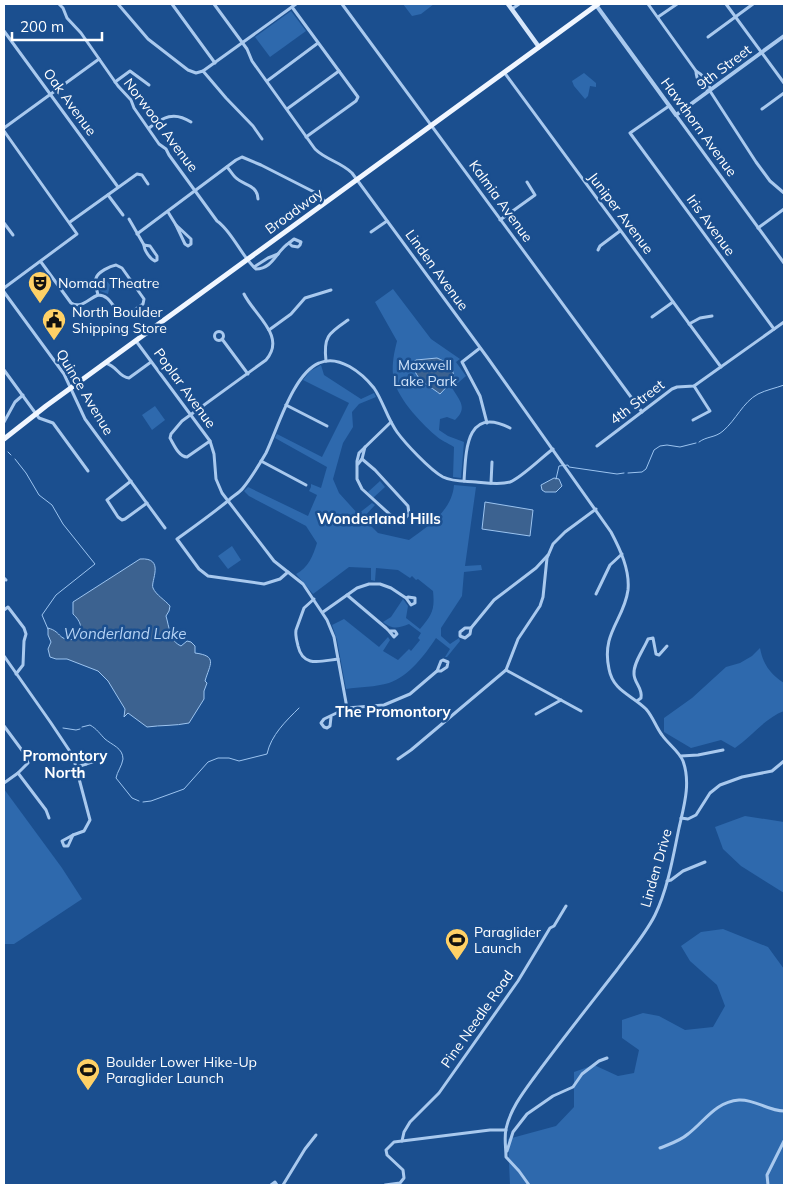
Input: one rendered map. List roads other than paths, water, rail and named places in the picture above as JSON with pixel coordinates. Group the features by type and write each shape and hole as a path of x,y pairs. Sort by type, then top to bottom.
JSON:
{"main road":[{"path":"508,4 539,47"},
{"name":"Broadway","path":"4,439 70,388 597,4"}],"street":[{"name":"Norwood Avenue","path":"59,4 67,18 115,82 131,100 134,108 159,144 166,149 246,260 256,269 262,268 276,258 289,243"},
{"path":"118,4 148,39 188,70 196,73 215,63 296,4"},
{"path":"172,4 215,63"},
{"name":"Linden Avenue","path":"214,4 243,43 266,81 306,137 325,158 345,166 387,220 596,509 611,532 622,554 625,565"},
{"name":"Kalmia Avenue","path":"342,4 642,412"},
{"path":"512,9 519,4"},
{"name":"Hawthorn Avenue","path":"597,4 784,264"},
{"path":"648,4 696,71 696,77 705,90 710,91 756,162 770,180 784,193"},
{"path":"658,17 677,4"},
{"path":"726,4 784,83"},
{"path":"708,37 753,4"},
{"path":"292,7 358,97 356,101 306,137"},
{"name":"Oak Avenue","path":"4,31 118,187"},
{"name":"9th Street","path":"676,115 784,36"},
{"path":"266,81 318,43"},
{"path":"4,288 76,236 77,232 4,130 99,59"},
{"path":"203,71 254,126 262,139"},
{"path":"287,109 339,71"},
{"path":"115,82 130,72 134,72 149,84"},
{"name":"Juniper Avenue","path":"504,72 721,368"},
{"path":"762,109 784,93"},
{"name":"Iris Avenue","path":"669,106 630,133 774,329"},
{"path":"149,128 162,118 172,116 182,116 191,122"},
{"path":"137,234 239,158 246,158 320,195 325,202"},
{"path":"227,167 236,178 253,187 258,199"},
{"path":"70,222 137,174 142,175 148,184"},
{"path":"500,220 535,195 527,182"},
{"path":"108,195 122,215"},
{"path":"758,228 784,209"},
{"path":"168,212 185,244 188,246 192,244 191,239 176,225"},
{"path":"129,219 144,245 144,249 155,262 157,256 150,246 144,245"},
{"path":"371,232 387,220"},
{"path":"4,223 13,235"},
{"path":"598,250 600,246 620,231"},
{"path":"41,262 75,305 82,304 98,295 108,298 123,316 128,316 143,304 143,296 122,268 115,265 110,266 96,278 98,295"},
{"path":"269,330 291,314 305,298 331,290"},
{"name":"Quince Avenue","path":"4,292 61,370 85,419 165,528"},
{"path":"210,441 187,457 181,456 170,438 171,434 190,414 266,360 273,348 273,337 244,294"},
{"path":"652,317 673,302"},
{"path":"689,324 700,318 712,316"},
{"path":"326,361 324,347 327,337 348,320"},
{"name":"4th Street","path":"597,446 672,389 694,386 784,322"},
{"path":"222,339 248,374"},
{"name":"Poplar Avenue","path":"136,340 210,441 214,454 217,485 274,561 303,584 323,612 331,628 346,708"},
{"path":"480,348 462,362 480,396 487,423"},
{"path":"115,366 116,355"},
{"path":"288,572 280,579 264,584 208,576 199,569 177,539 213,514 243,488 261,461 286,405 302,377 307,370 319,363 326,361 343,363 368,381 377,393 391,422 403,439 438,473 451,480 500,484 513,481 553,450"},
{"path":"105,363 115,366 122,376 129,378 152,362"},
{"path":"4,370 36,414 42,420 53,423 88,471"},
{"path":"693,420 710,411 694,386"},
{"path":"4,422 14,402 22,395"},
{"path":"286,405 327,426"},
{"path":"362,458 408,506 409,514 404,520 396,520 362,489 356,479 359,453 391,422"},
{"path":"464,481 466,448 469,437 478,427 487,423 499,423 510,428"},
{"path":"357,464 362,458 365,447"},
{"path":"261,461 306,485"},
{"path":"491,483 492,462"},
{"path":"131,481 107,500 118,517 122,520 125,519 147,503"},
{"path":"471,628 494,600 536,568 558,538 596,509"},
{"path":"398,759 506,670 518,639 540,606 543,597 548,554"},
{"path":"596,594 610,565 622,554"},
{"name":"Linden Drive","path":"506,1154 506,1130 510,1116 522,1095 649,925 660,904 682,818 687,788 681,756 666,740 647,711 637,701 622,692 614,683 610,673 608,661 610,635 628,591 625,565"},
{"path":"323,612 363,586 374,584 391,588 406,598"},
{"path":"347,596 389,631"},
{"path":"314,599 304,608 296,630 295,634 299,652 303,658 311,662 338,659"},
{"path":"4,610 8,607 24,628 26,634 23,665 16,674"},
{"path":"637,701 641,698 642,693 634,677 634,670 648,639 653,638 656,654 661,654 666,646"},
{"path":"4,656 73,756 90,820 84,831 73,835"},
{"path":"506,670 582,711"},
{"path":"331,717 346,708 390,703 410,694 437,671"},
{"path":"536,714 561,700"},
{"path":"4,726 24,753 28,763 4,783"},
{"path":"681,756 723,750"},
{"path":"682,818 688,819 696,815 710,793 720,785 742,777 772,771 784,761"},
{"path":"77,768 86,764"},
{"path":"18,773 46,810 49,818"},
{"path":"667,881 706,862"},
{"name":"Pine Needle Road","path":"385,1185 400,1183 404,1178 403,1170 388,1158 386,1152 391,1144 402,1141 404,1132 410,1122 439,1092 518,981 550,928 554,926 566,906"},
{"path":"529,1185 520,1171 506,1159 513,1132 527,1114 553,1096 573,1087 582,1074 599,1061 607,1058"},
{"path":"660,1148 682,1138 718,1107 732,1102 743,1100 771,1110 784,1111"},
{"path":"402,1141 490,1130 506,1130"},
{"path":"283,1185 316,1135"},
{"path":"768,1185 767,1175 784,1141"},
{"path":"271,1185 275,1182 277,1185"}],"water":[{"path":"437,358 449,366 454,375 454,379 440,394 419,378 412,363 416,360"},
{"path":"554,478 559,479 562,486 556,492 545,492 542,490 541,485"},
{"path":"485,502 533,510 530,536 482,529"},
{"name":"Wonderland Lake","path":"140,559 148,559 155,566 153,588 170,606 166,616 174,641 181,646 187,641 191,642 195,646 195,653 207,656 210,659 205,681 207,683 204,699 189,723 147,727 128,713 124,717 125,709 108,681 98,671 67,659 50,657 48,649 51,642 48,628 63,638 77,639 81,626 73,614 73,602"}],"waterway":[{"path":"699,442 723,431 753,397 784,385"},
{"path":"628,473 642,472 646,469 654,450 660,446 680,447 696,443"},
{"path":"8,452 11,455"},
{"path":"15,459 39,495 52,505 63,524 95,564 56,595 42,615 48,629"},
{"path":"556,479 559,466 568,465 569,467 617,474 624,473"},
{"path":"143,802 184,789 208,762 218,758 229,758 239,761 267,754 275,735 299,708"},
{"path":"82,727 90,725 119,749 123,759 116,778 132,798 139,801"},
{"path":"63,728 80,729"}],"place":[{"name":"Nomad Theatre","path":"40,304"},
{"name":"North Boulder Shipping Store","path":"54,341"},
{"name":"Paraglider Launch","path":"457,961"},
{"name":"Boulder Lower Hike-Up Paraglider Launch","path":"88,1091"}],"district":[{"name":"Wonderland Hills","path":"379,519"},
{"name":"The Promontory","path":"393,712"},
{"name":"Promontory North","path":"65,764"}],"park label":[{"name":"Maxwell Lake Park","path":"425,374"}]}
